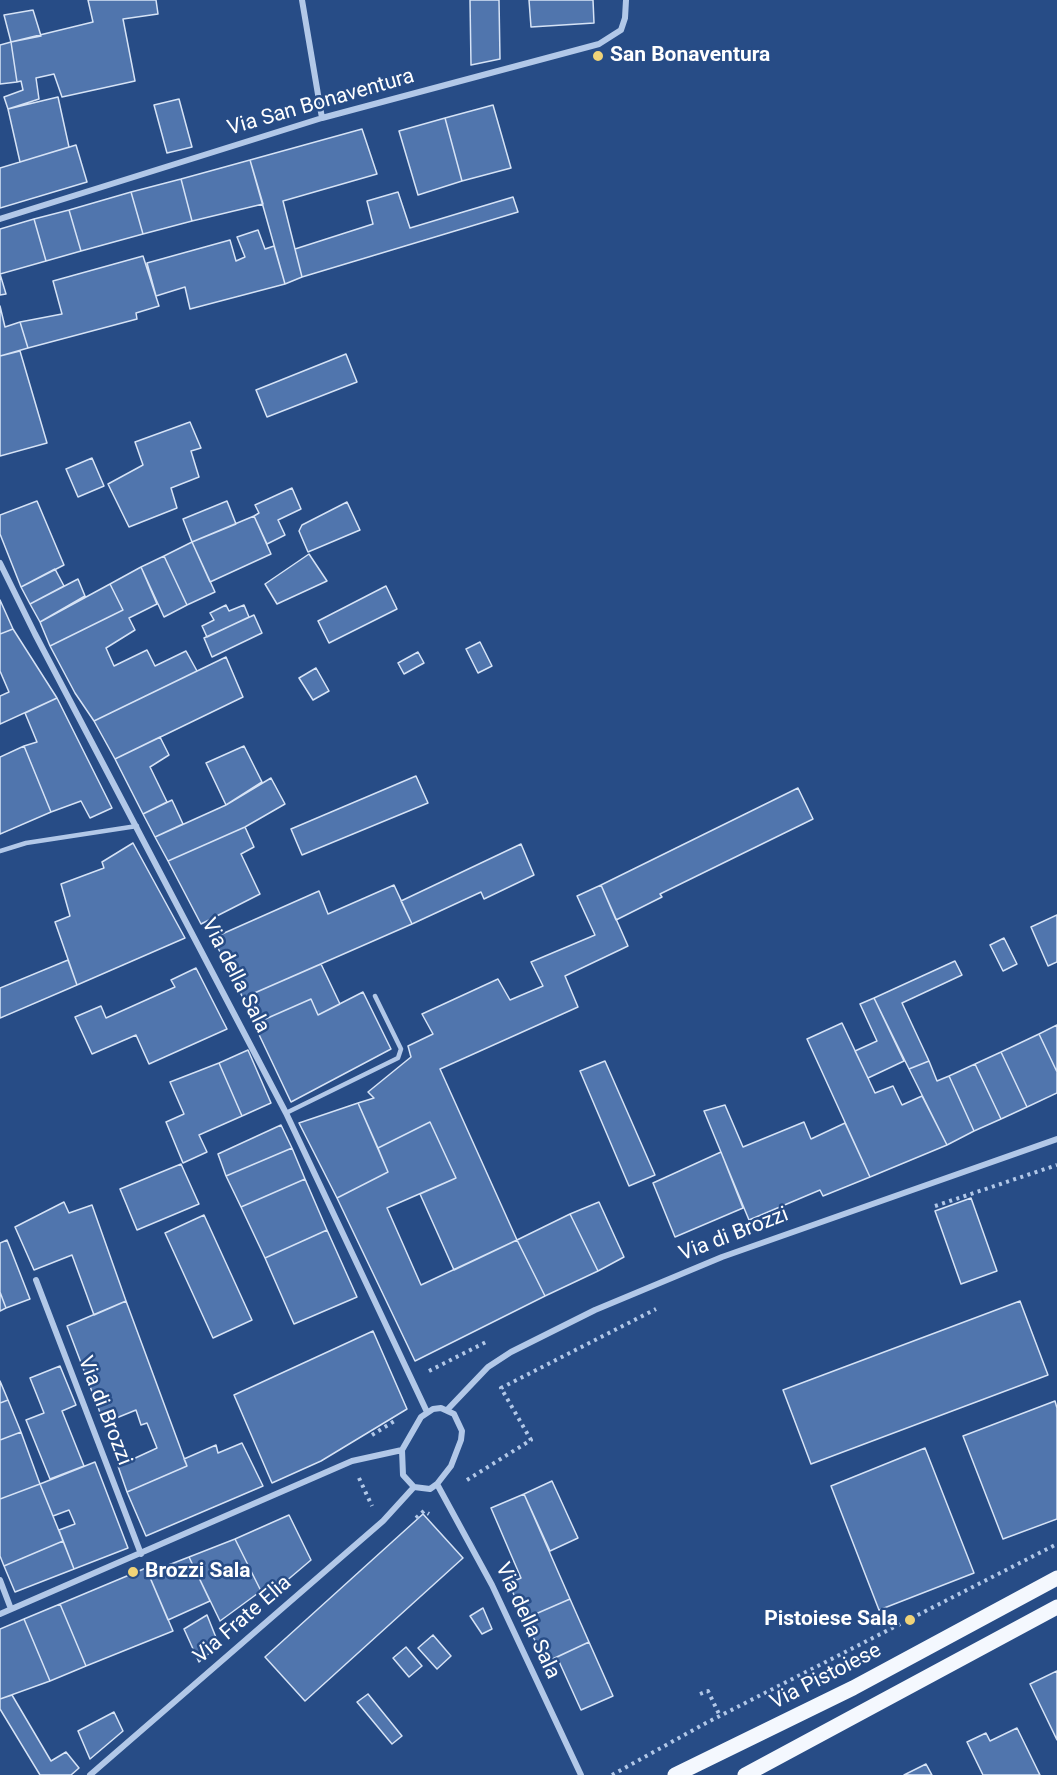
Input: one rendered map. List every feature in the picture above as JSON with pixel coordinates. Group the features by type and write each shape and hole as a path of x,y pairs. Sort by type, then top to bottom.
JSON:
{"main road":[{"name":"Via Pistoiese","path":"675,1775 853,1688 1057,1578"},
{"path":"745,1775 1057,1607"}],"street":[{"path":"302,0 322,118"},
{"name":"Via San Bonaventura","path":"0,219 322,118 598,44 621,30 625,18 626,0"},
{"name":"Via della Sala","path":"0,563 286,1113 427,1412"},
{"name":"Via di Brozzi","path":"448,1409 477,1377 494,1363 605,1305 722,1257 1057,1139"},
{"name":"Via di Brozzi","path":"36,1280 141,1554"},
{"path":"441,1408 448,1409 458,1422 461,1440 451,1466 430,1489 414,1487 403,1475 402,1450 421,1417 427,1412 441,1408"},
{"path":"0,1614 352,1461 402,1450"},
{"name":"Via della Sala","path":"437,1484 492,1585 581,1775"},
{"name":"Via Frate Elia","path":"90,1775 383,1521 414,1487"},
{"path":"0,1580 11,1609"}],"lane":[{"path":"0,851 26,843 137,826"},
{"path":"286,1113 398,1058 401,1049 375,996"}],"path":[{"path":"930,1207 1057,1166"},
{"path":"458,1485 531,1440 501,1388 658,1308"},
{"path":"366,1439 402,1416"},
{"path":"357,1473 374,1509"},
{"path":"423,1511 429,1514"},
{"path":"612,1775 720,1716 1057,1544"},
{"path":"700,1694 708,1691 720,1716"}],"building":[{"path":"88,0 156,0 158,14 123,19 135,81 62,97 54,74 36,78 39,99 8,109 4,97 23,90 21,81 17,82 11,42 93,22"},
{"path":"470,0 499,0 500,59 471,65"},
{"path":"529,0 593,0 594,23 531,27"},
{"path":"33,10 41,36 11,42 4,15"},
{"path":"11,42 17,82 0,84 0,45"},
{"path":"58,97 69,147 20,162 8,109"},
{"path":"179,99 192,147 167,153 154,105"},
{"path":"493,105 511,168 462,181 445,118"},
{"path":"445,118 462,181 418,195 399,131"},
{"path":"362,129 377,174 283,201 302,277 285,284 250,160"},
{"path":"76,145 87,182 0,208 0,168"},
{"path":"250,160 263,204 192,221 181,179"},
{"path":"181,179 192,221 143,234 131,192"},
{"path":"131,192 143,234 81,251 69,210"},
{"path":"398,192 410,228 513,197 518,212 302,277 295,249 373,224 367,201"},
{"path":"69,210 81,251 46,261 34,219"},
{"path":"34,219 46,261 0,274 0,229"},
{"path":"258,230 265,249 274,246 285,284 190,309 185,287 156,296 147,263 230,240 236,261 245,257 237,237"},
{"path":"143,256 159,306 136,313 137,319 28,348 20,322 62,314 53,281"},
{"path":"0,274 6,294 0,295"},
{"path":"0,306 5,327 20,322 28,348 0,356"},
{"path":"20,351 47,443 0,456 0,356"},
{"path":"346,354 357,382 267,417 256,390"},
{"path":"190,422 201,448 191,451 199,477 171,488 177,508 129,527 108,484 143,465 135,442"},
{"path":"92,458 104,486 78,497 66,469"},
{"path":"292,488 301,509 278,520 285,535 267,544 254,516 259,513 255,505"},
{"path":"37,501 64,565 21,587 0,534 0,515"},
{"path":"227,501 236,524 192,542 183,519"},
{"path":"347,502 360,530 308,552 299,531 302,525"},
{"path":"254,516 271,554 210,582 192,542"},
{"path":"192,542 215,592 187,605 164,556"},
{"path":"309,554 327,581 277,604 265,584"},
{"path":"164,556 187,605 164,617 141,567"},
{"path":"141,567 157,604 129,618 135,630 106,648 114,666 147,650 155,666 186,651 197,671 94,721 75,693 50,646 123,610 110,584"},
{"path":"55,569 64,586 30,604 21,587"},
{"path":"78,579 85,596 40,622 30,604"},
{"path":"110,584 123,610 50,646 40,622"},
{"path":"386,586 397,609 329,643 318,621"},
{"path":"0,600 13,629 0,634"},
{"path":"226,605 229,611 244,605 249,617 207,637 202,626 214,620 210,613"},
{"path":"254,615 262,633 212,657 204,638"},
{"path":"13,629 57,698 0,724 0,696 9,692 0,671 0,634"},
{"path":"480,642 492,666 478,673 466,649"},
{"path":"418,652 424,663 404,674 398,663"},
{"path":"226,657 243,697 115,759 94,721"},
{"path":"316,668 329,691 313,700 299,678"},
{"path":"57,698 112,808 90,818 81,801 51,812 24,746 37,742 25,713"},
{"path":"160,737 169,755 150,767 167,802 143,814 115,759"},
{"path":"24,746 51,812 0,834 0,757"},
{"path":"244,746 262,782 226,805 206,763"},
{"path":"416,776 428,803 302,855 291,829"},
{"path":"271,778 285,804 245,827 168,861 155,837 226,805"},
{"path":"798,788 813,819 660,894 662,897 616,920 601,885"},
{"path":"172,800 183,824 155,837 143,814"},
{"path":"245,827 254,847 241,854 260,894 201,924 168,861"},
{"path":"133,843 185,938 77,985 55,922 70,916 61,884 104,868 102,862"},
{"path":"521,844 534,875 484,899 481,892 412,924 401,901"},
{"path":"394,885 412,924 243,998 213,938 319,891 328,914"},
{"path":"601,885 628,946 565,976 578,1007 440,1069 517,1240 454,1270 420,1194 456,1178 430,1122 378,1148 358,1103 374,1098 368,1092 411,1057 408,1046 433,1034 422,1014 498,979 510,1000 543,986 531,962 595,935 577,896"},
{"path":"1057,915 1057,962 1048,966 1031,927"},
{"path":"1004,938 1017,964 1003,971 990,945"},
{"path":"68,960 77,985 0,1018 0,988"},
{"path":"955,961 962,975 902,1003 929,1061 909,1069 874,998"},
{"path":"321,964 340,1004 318,1015 311,999 254,1024 243,998"},
{"path":"196,968 227,1029 149,1064 136,1035 92,1054 75,1017 101,1006 106,1018 175,987 171,980"},
{"path":"363,992 391,1049 291,1102 254,1024 311,999 318,1015"},
{"path":"874,998 904,1061 868,1078 855,1051 877,1041 860,1004"},
{"path":"842,1023 875,1093 893,1086 902,1105 922,1096 947,1145 870,1177 807,1039"},
{"path":"1057,1025 1057,1072 1039,1034"},
{"path":"1039,1034 1057,1072 1057,1093 1027,1107 1001,1052"},
{"path":"248,1050 271,1103 242,1116 219,1063"},
{"path":"1001,1052 1027,1107 1001,1119 975,1064"},
{"path":"605,1061 655,1175 629,1186 580,1071"},
{"path":"929,1061 937,1081 949,1076 974,1131 947,1145 909,1069"},
{"path":"219,1063 242,1116 199,1135 207,1152 183,1163 166,1122 184,1114 170,1082"},
{"path":"975,1064 1001,1119 974,1131 949,1076"},
{"path":"358,1103 388,1172 337,1198 299,1123"},
{"path":"725,1105 743,1147 804,1122 811,1139 845,1123 870,1177 823,1196 820,1190 749,1220 704,1111"},
{"path":"430,1122 456,1178 387,1208 421,1285 517,1240 545,1296 415,1361 337,1198 388,1172 378,1148"},
{"path":"281,1125 292,1148 226,1176 218,1154"},
{"path":"292,1148 305,1179 241,1207 226,1176"},
{"path":"721,1152 743,1208 675,1237 653,1183"},
{"path":"181,1164 199,1204 137,1230 120,1189"},
{"path":"305,1179 327,1230 265,1258 241,1207"},
{"path":"971,1198 997,1271 961,1284 935,1211"},
{"path":"64,1202 69,1213 92,1205 126,1301 94,1315 72,1255 34,1270 15,1227"},
{"path":"599,1202 624,1257 598,1271 570,1214"},
{"path":"570,1214 598,1271 545,1296 517,1240"},
{"path":"204,1215 252,1320 213,1338 165,1233"},
{"path":"327,1230 357,1297 294,1324 265,1258"},
{"path":"7,1240 30,1299 6,1308 0,1292 0,1243"},
{"path":"0,1292 6,1308 0,1311"},
{"path":"126,1301 187,1466 127,1492 118,1466 157,1448 147,1423 141,1425 136,1410 104,1423 67,1326"},
{"path":"1020,1301 1048,1375 811,1464 783,1390"},
{"path":"373,1331 407,1409 321,1461 272,1483 234,1395"},
{"path":"60,1366 76,1405 62,1411 84,1466 50,1479 26,1420 44,1413 30,1378"},
{"path":"0,1381 8,1400 0,1403"},
{"path":"8,1400 21,1432 0,1440 0,1403"},
{"path":"1055,1401 1057,1408 1057,1519 1003,1539 963,1436"},
{"path":"21,1432 40,1484 0,1499 0,1440"},
{"path":"242,1443 263,1486 146,1536 127,1492 187,1466 184,1459 216,1445 218,1453"},
{"path":"925,1448 974,1573 879,1610 831,1486"},
{"path":"95,1462 128,1548 74,1569 59,1530 75,1524 69,1510 53,1516 40,1484"},
{"path":"552,1481 578,1538 550,1551 524,1494"},
{"path":"40,1484 63,1541 4,1566 0,1556 0,1499"},
{"path":"524,1494 570,1599 524,1619 509,1583 521,1578 491,1508"},
{"path":"423,1514 463,1558 305,1701 265,1657"},
{"path":"289,1515 311,1560 265,1599 235,1539"},
{"path":"235,1539 261,1591 220,1621 189,1557"},
{"path":"63,1541 74,1569 15,1592 4,1566"},
{"path":"189,1557 210,1601 168,1620 148,1573"},
{"path":"146,1568 173,1631 86,1666 60,1604"},
{"path":"570,1599 589,1642 546,1662 524,1619"},
{"path":"60,1604 86,1666 50,1681 24,1619"},
{"path":"483,1608 492,1629 482,1634 470,1616"},
{"path":"207,1615 219,1645 199,1662 184,1629"},
{"path":"24,1619 50,1681 0,1699 0,1629"},
{"path":"433,1635 451,1656 437,1669 418,1648"},
{"path":"589,1642 613,1696 581,1710 557,1657"},
{"path":"406,1647 422,1666 409,1677 393,1658"},
{"path":"1057,1671 1057,1740 1030,1684"},
{"path":"368,1694 402,1736 392,1744 357,1702"},
{"path":"12,1695 51,1761 66,1752 79,1768 71,1775 40,1775 0,1709 0,1699"},
{"path":"114,1712 123,1731 90,1759 78,1731"},
{"path":"1017,1728 1040,1775 983,1775 967,1742 986,1733 990,1741"},
{"path":"926,1764 932,1775 904,1775"}],"place":[{"name":"San Bonaventura","path":"598,56"},
{"name":"Brozzi Sala","path":"133,1572"},
{"name":"Pistoiese Sala","path":"910,1620"}]}
